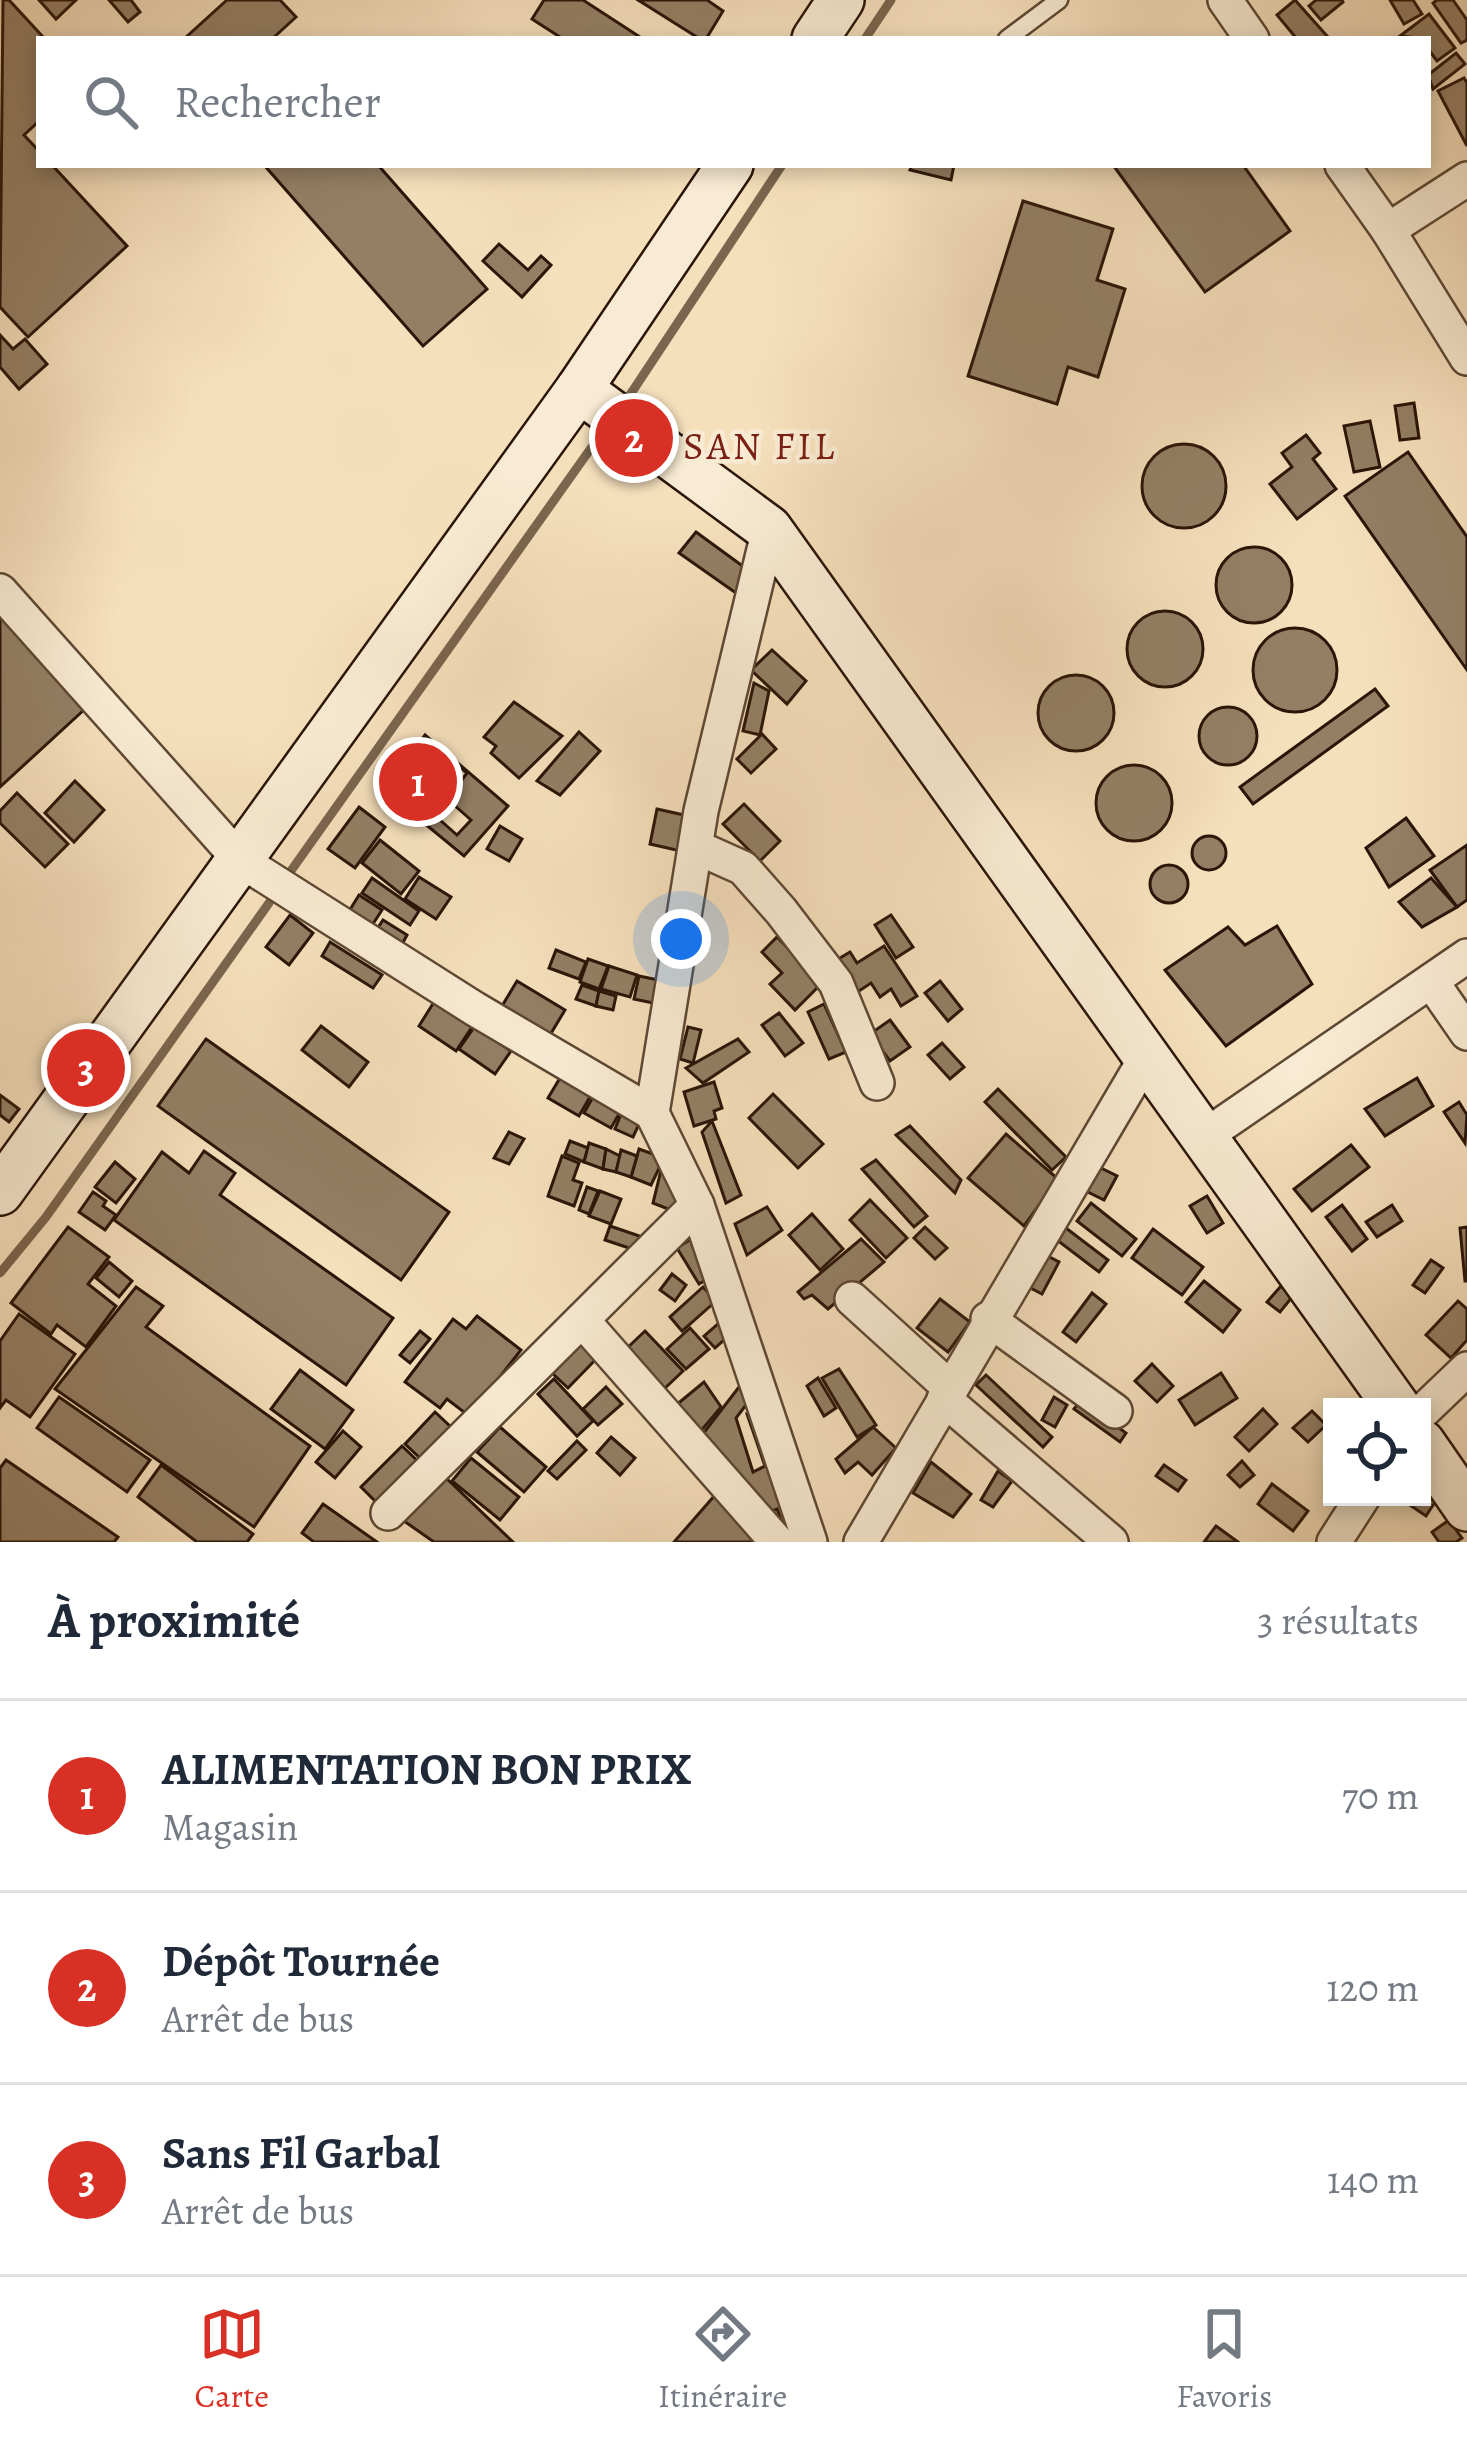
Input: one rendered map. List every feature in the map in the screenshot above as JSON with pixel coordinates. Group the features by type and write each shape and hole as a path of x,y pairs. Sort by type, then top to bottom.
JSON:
{"street":[{"path":"1225,0 1250,36"},
{"path":"0,1192 579,389 728,168"},
{"path":"1344,168 1467,358"},
{"path":"1388,230 1467,179"},
{"path":"579,389 769,529 1390,1398"},
{"path":"652,1113 701,811 769,529"},
{"path":"0,591 240,860 475,1009 652,1113 697,1205 810,1542"},
{"path":"697,847 743,868 836,982 877,1083"},
{"path":"1205,1136 1467,956"},
{"path":"1431,981 1467,1033"},
{"path":"860,1542 1147,1055"},
{"path":"388,1513 697,1205"},
{"path":"852,1299 947,1394 1111,1542"},
{"path":"988,1319 1114,1412"},
{"path":"582,1320 776,1542"},
{"path":"1431,1403 1467,1369"},
{"path":"1431,1456 1467,1508"},
{"path":"1334,1542 1357,1506"}],"lane":[{"path":"1011,36 1058,0"}],"building":[{"path":"3,0 9,0 42,36 36,36 36,124 24,135 36,148 36,168 55,168 127,246 28,337 0,307"},
{"path":"39,0 76,0 56,19"},
{"path":"109,0 131,0 140,12 128,22"},
{"path":"227,0 280,0 296,17 275,36 187,36"},
{"path":"544,0 583,0 638,36 558,36 532,19"},
{"path":"638,0 707,0 723,11 708,36 695,36"},
{"path":"1295,0 1327,36 1294,36 1277,15"},
{"path":"1316,0 1343,2 1321,20 1309,6"},
{"path":"1390,0 1413,0 1422,14 1404,24"},
{"path":"1453,0 1467,20 1467,40 1461,43 1433,3"},
{"path":"1429,14 1455,48 1437,61 1431,53 1431,36 1400,36"},
{"path":"1456,53 1465,64 1433,89 1431,73"},
{"path":"1464,78 1467,83 1467,146 1438,91"},
{"path":"267,168 381,168 487,289 423,346"},
{"path":"911,168 953,168 951,180"},
{"path":"1115,168 1245,168 1290,231 1205,292"},
{"path":"1023,201 1113,229 1097,280 1125,289 1098,377 1068,367 1057,404 968,376"},
{"path":"499,244 528,270 541,256 551,265 522,297 483,261"},
{"path":"0,335 13,349 25,339 47,364 19,389 0,367"},
{"path":"1414,403 1419,438 1400,440 1395,406"},
{"path":"1370,421 1380,467 1354,472 1344,426"},
{"path":"1306,435 1320,453 1313,459 1336,489 1297,519 1270,484 1292,467 1282,453"},
{"path":"1184,444 1214,456 1226,486 1214,516 1184,528 1154,516 1142,486 1154,456"},
{"path":"1408,452 1467,537 1467,670 1345,496"},
{"path":"696,532 748,570 736,593 679,553"},
{"path":"1254,547 1281,558 1292,585 1281,612 1254,623 1227,612 1216,585 1227,558"},
{"path":"1165,611 1192,622 1203,649 1192,676 1165,687 1138,676 1127,649 1138,622"},
{"path":"0,614 86,708 0,787"},
{"path":"1295,628 1325,640 1337,670 1325,700 1295,712 1265,700 1253,670 1265,640"},
{"path":"772,650 806,681 787,704 751,670"},
{"path":"1076,675 1103,686 1114,713 1103,740 1076,751 1049,740 1038,713 1049,686"},
{"path":"754,683 769,691 760,735 743,731"},
{"path":"1375,689 1388,706 1253,804 1240,787"},
{"path":"514,702 562,736 519,778 491,753 496,746 484,737"},
{"path":"1228,707 1248,716 1257,736 1248,756 1228,765 1208,756 1199,736 1208,716"},
{"path":"579,732 600,751 560,795 537,781"},
{"path":"762,734 776,749 751,773 737,759"},
{"path":"425,735 508,806 464,856 385,791","holes":["456,764 467,773 456,788 445,779","445,797 471,820 457,835 431,812"]},
{"path":"1134,765 1161,776 1172,803 1161,830 1134,841 1107,830 1096,803 1107,776"},
{"path":"75,781 104,810 74,842 45,813"},
{"path":"17,793 68,844 45,867 0,823 0,811"},
{"path":"744,804 780,841 760,861 723,824"},
{"path":"359,807 385,827 355,868 328,849"},
{"path":"657,809 693,817 685,852 650,844"},
{"path":"1406,818 1434,856 1389,887 1366,848"},
{"path":"500,826 522,839 509,861 487,849"},
{"path":"1209,836 1221,841 1226,853 1221,865 1209,870 1197,865 1192,853 1197,841"},
{"path":"380,840 419,871 401,894 362,863"},
{"path":"1467,845 1467,900 1457,907 1430,870"},
{"path":"1169,865 1183,870 1188,884 1183,898 1169,903 1155,898 1150,884 1155,870"},
{"path":"419,877 451,897 436,919 405,899"},
{"path":"372,878 419,911 410,925 362,893"},
{"path":"1431,878 1457,907 1422,927 1399,902"},
{"path":"359,895 382,910 369,930 346,916"},
{"path":"290,915 313,933 289,965 266,947"},
{"path":"891,915 913,947 896,958 875,925"},
{"path":"383,920 407,935 400,948 375,932"},
{"path":"1277,926 1312,984 1226,1046 1165,970 1228,927 1245,945"},
{"path":"777,937 822,983 795,1010 770,984 782,973 762,952"},
{"path":"330,942 382,975 373,988 322,956"},
{"path":"884,946 917,996 901,1006 891,989 880,997 871,983 856,993 835,961 850,952 857,963"},
{"path":"556,950 586,962 579,979 549,968"},
{"path":"588,959 608,966 599,989 580,982"},
{"path":"609,966 637,975 630,997 601,989"},
{"path":"639,976 663,981 658,1004 634,999"},
{"path":"517,981 565,1010 550,1035 502,1006"},
{"path":"940,981 962,1009 948,1021 925,993"},
{"path":"582,985 599,991 596,1006 576,999"},
{"path":"599,991 616,996 613,1010 596,1006"},
{"path":"434,1002 472,1027 456,1051 419,1026"},
{"path":"824,1004 846,1052 829,1059 808,1012"},
{"path":"779,1013 803,1043 785,1056 762,1025"},
{"path":"890,1020 910,1047 890,1061 870,1034"},
{"path":"321,1026 368,1062 349,1087 302,1050"},
{"path":"475,1026 511,1051 495,1074 459,1049"},
{"path":"688,1027 701,1030 693,1063 680,1059"},
{"path":"206,1039 449,1212 401,1280 158,1106"},
{"path":"738,1039 749,1052 703,1083 686,1068"},
{"path":"942,1043 964,1067 950,1079 928,1055"},
{"path":"560,1078 591,1095 579,1116 548,1098"},
{"path":"1417,1078 1433,1106 1385,1136 1365,1109"},
{"path":"714,1082 722,1108 714,1111 716,1119 694,1126 684,1092"},
{"path":"998,1089 1066,1157 1052,1170 985,1102"},
{"path":"773,1094 823,1144 798,1168 749,1118"},
{"path":"0,1095 19,1109 9,1122 0,1115"},
{"path":"593,1097 620,1112 611,1128 584,1113"},
{"path":"1459,1102 1467,1115 1465,1143 1444,1112"},
{"path":"621,1114 640,1122 633,1137 615,1129"},
{"path":"712,1121 741,1195 726,1203 702,1132"},
{"path":"910,1126 961,1180 955,1193 896,1135"},
{"path":"509,1132 524,1139 509,1164 494,1158"},
{"path":"1006,1134 1058,1179 1024,1226 968,1178"},
{"path":"570,1141 588,1148 584,1162 565,1154"},
{"path":"589,1143 606,1149 603,1169 584,1162"},
{"path":"1351,1145 1369,1167 1312,1211 1294,1189"},
{"path":"606,1149 620,1156 616,1172 603,1169"},
{"path":"639,1149 664,1158 651,1185 631,1177"},
{"path":"621,1150 637,1156 631,1177 616,1172"},
{"path":"204,1151 235,1173 220,1195 393,1318 346,1385 114,1220 162,1152 189,1173"},
{"path":"562,1156 579,1163 573,1180 582,1183 574,1206 548,1196"},
{"path":"664,1158 681,1193 678,1213 653,1203"},
{"path":"876,1160 927,1216 914,1227 862,1169"},
{"path":"115,1162 135,1179 116,1203 95,1187"},
{"path":"1099,1167 1117,1176 1104,1200 1086,1191"},
{"path":"587,1187 598,1191 589,1214 579,1210"},
{"path":"600,1191 621,1199 611,1224 589,1216"},
{"path":"93,1192 116,1215 105,1230 79,1212"},
{"path":"1207,1196 1223,1223 1207,1233 1190,1206"},
{"path":"870,1200 907,1238 886,1258 850,1220"},
{"path":"1091,1203 1136,1239 1122,1256 1077,1221"},
{"path":"1342,1205 1367,1239 1352,1251 1326,1217"},
{"path":"1392,1205 1402,1221 1377,1237 1366,1222"},
{"path":"767,1207 782,1230 747,1255 735,1224"},
{"path":"812,1214 843,1249 820,1270 789,1235"},
{"path":"1062,1225 1108,1260 1099,1272 1053,1237"},
{"path":"610,1226 651,1240 647,1254 605,1240"},
{"path":"68,1227 109,1257 88,1284 116,1306 86,1347 57,1325 51,1334 11,1303"},
{"path":"925,1227 947,1248 935,1259 914,1238"},
{"path":"1467,1227 1467,1281 1465,1281 1460,1228"},
{"path":"1153,1229 1203,1267 1182,1295 1132,1258"},
{"path":"694,1237 717,1273 699,1284 677,1248"},
{"path":"861,1239 884,1262 828,1309 812,1295 804,1299 798,1292"},
{"path":"1040,1252 1059,1262 1042,1294 1023,1284"},
{"path":"1431,1260 1443,1268 1425,1293 1413,1285"},
{"path":"109,1262 132,1281 119,1297 96,1278"},
{"path":"672,1274 686,1285 675,1301 660,1290"},
{"path":"1204,1281 1240,1310 1223,1332 1186,1302"},
{"path":"1281,1286 1293,1296 1280,1312 1267,1302"},
{"path":"136,1287 163,1306 146,1327 310,1446 254,1527 55,1389"},
{"path":"703,1287 716,1301 682,1331 670,1317"},
{"path":"1092,1293 1106,1304 1076,1342 1063,1332"},
{"path":"940,1299 970,1322 948,1352 917,1328"},
{"path":"1458,1301 1467,1309 1467,1340 1451,1358 1426,1335"},
{"path":"19,1314 75,1354 30,1417 6,1400 0,1408 0,1341"},
{"path":"477,1316 521,1350 469,1416 447,1399 440,1408 405,1382 453,1319 466,1329"},
{"path":"720,1322 731,1334 715,1348 704,1336"},
{"path":"690,1328 709,1349 686,1369 667,1349"},
{"path":"420,1331 430,1339 410,1363 400,1355"},
{"path":"645,1331 683,1371 662,1391 624,1351"},
{"path":"585,1340 600,1355 568,1388 552,1373"},
{"path":"1152,1364 1173,1386 1157,1402 1135,1381"},
{"path":"839,1369 876,1425 857,1437 822,1378"},
{"path":"300,1370 353,1410 325,1449 271,1409"},
{"path":"1221,1373 1237,1398 1195,1425 1179,1400"},
{"path":"749,1374 759,1388 736,1418 753,1472 765,1466 747,1414 766,1414 809,1542 786,1535 777,1509 770,1512 699,1439"},
{"path":"986,1375 1052,1437 1043,1447 976,1385"},
{"path":"818,1378 836,1408 824,1416 807,1386"},
{"path":"554,1379 593,1421 577,1436 538,1394"},
{"path":"704,1382 721,1407 700,1432 675,1406"},
{"path":"606,1387 622,1404 598,1425 583,1409"},
{"path":"59,1397 150,1460 127,1492 37,1428"},
{"path":"1054,1397 1067,1405 1055,1427 1042,1420"},
{"path":"1081,1400 1126,1433 1120,1442 1074,1409"},
{"path":"1263,1409 1277,1424 1249,1451 1235,1437"},
{"path":"1312,1411 1323,1422 1308,1442 1293,1428"},
{"path":"435,1412 451,1427 421,1459 405,1444"},
{"path":"500,1427 546,1467 524,1492 477,1452"},
{"path":"873,1427 896,1448 872,1475 858,1462 845,1473 836,1459"},
{"path":"343,1431 361,1447 335,1478 316,1462"},
{"path":"611,1437 635,1458 620,1475 597,1453"},
{"path":"577,1441 586,1450 557,1479 548,1471"},
{"path":"402,1446 425,1468 383,1509 361,1487"},
{"path":"471,1458 519,1497 500,1520 452,1481"},
{"path":"6,1460 118,1537 114,1542 0,1542 0,1468"},
{"path":"1242,1461 1254,1475 1240,1487 1228,1475"},
{"path":"931,1462 971,1494 953,1517 913,1493"},
{"path":"161,1465 253,1534 247,1542 197,1542 138,1497"},
{"path":"1164,1465 1186,1480 1178,1491 1156,1476"},
{"path":"998,1471 1012,1481 993,1507 981,1500"},
{"path":"445,1477 513,1542 434,1542 404,1521"},
{"path":"1272,1484 1308,1511 1293,1531 1258,1504"},
{"path":"1431,1490 1439,1496 1426,1516 1411,1506 1431,1506"},
{"path":"716,1494 768,1542 674,1542"},
{"path":"323,1504 377,1542 314,1542 302,1533"},
{"path":"1449,1520 1462,1538 1439,1542 1432,1532"},
{"path":"1216,1526 1238,1542 1204,1542"}],"waterway":[{"path":"867,36 891,0"},
{"path":"628,398 780,168"},
{"path":"288,875 601,434"},
{"path":"0,1273 46,1217 269,903"}],"place":[{"name":"Dépôt Tournée","path":"634,438"},
{"name":"ALIMENTATION BON PRIX","path":"418,782"},
{"name":"Sans Fil Garbal","path":"86,1068"}],"district":[{"name":"SAN FIL","path":"760,445"}]}
